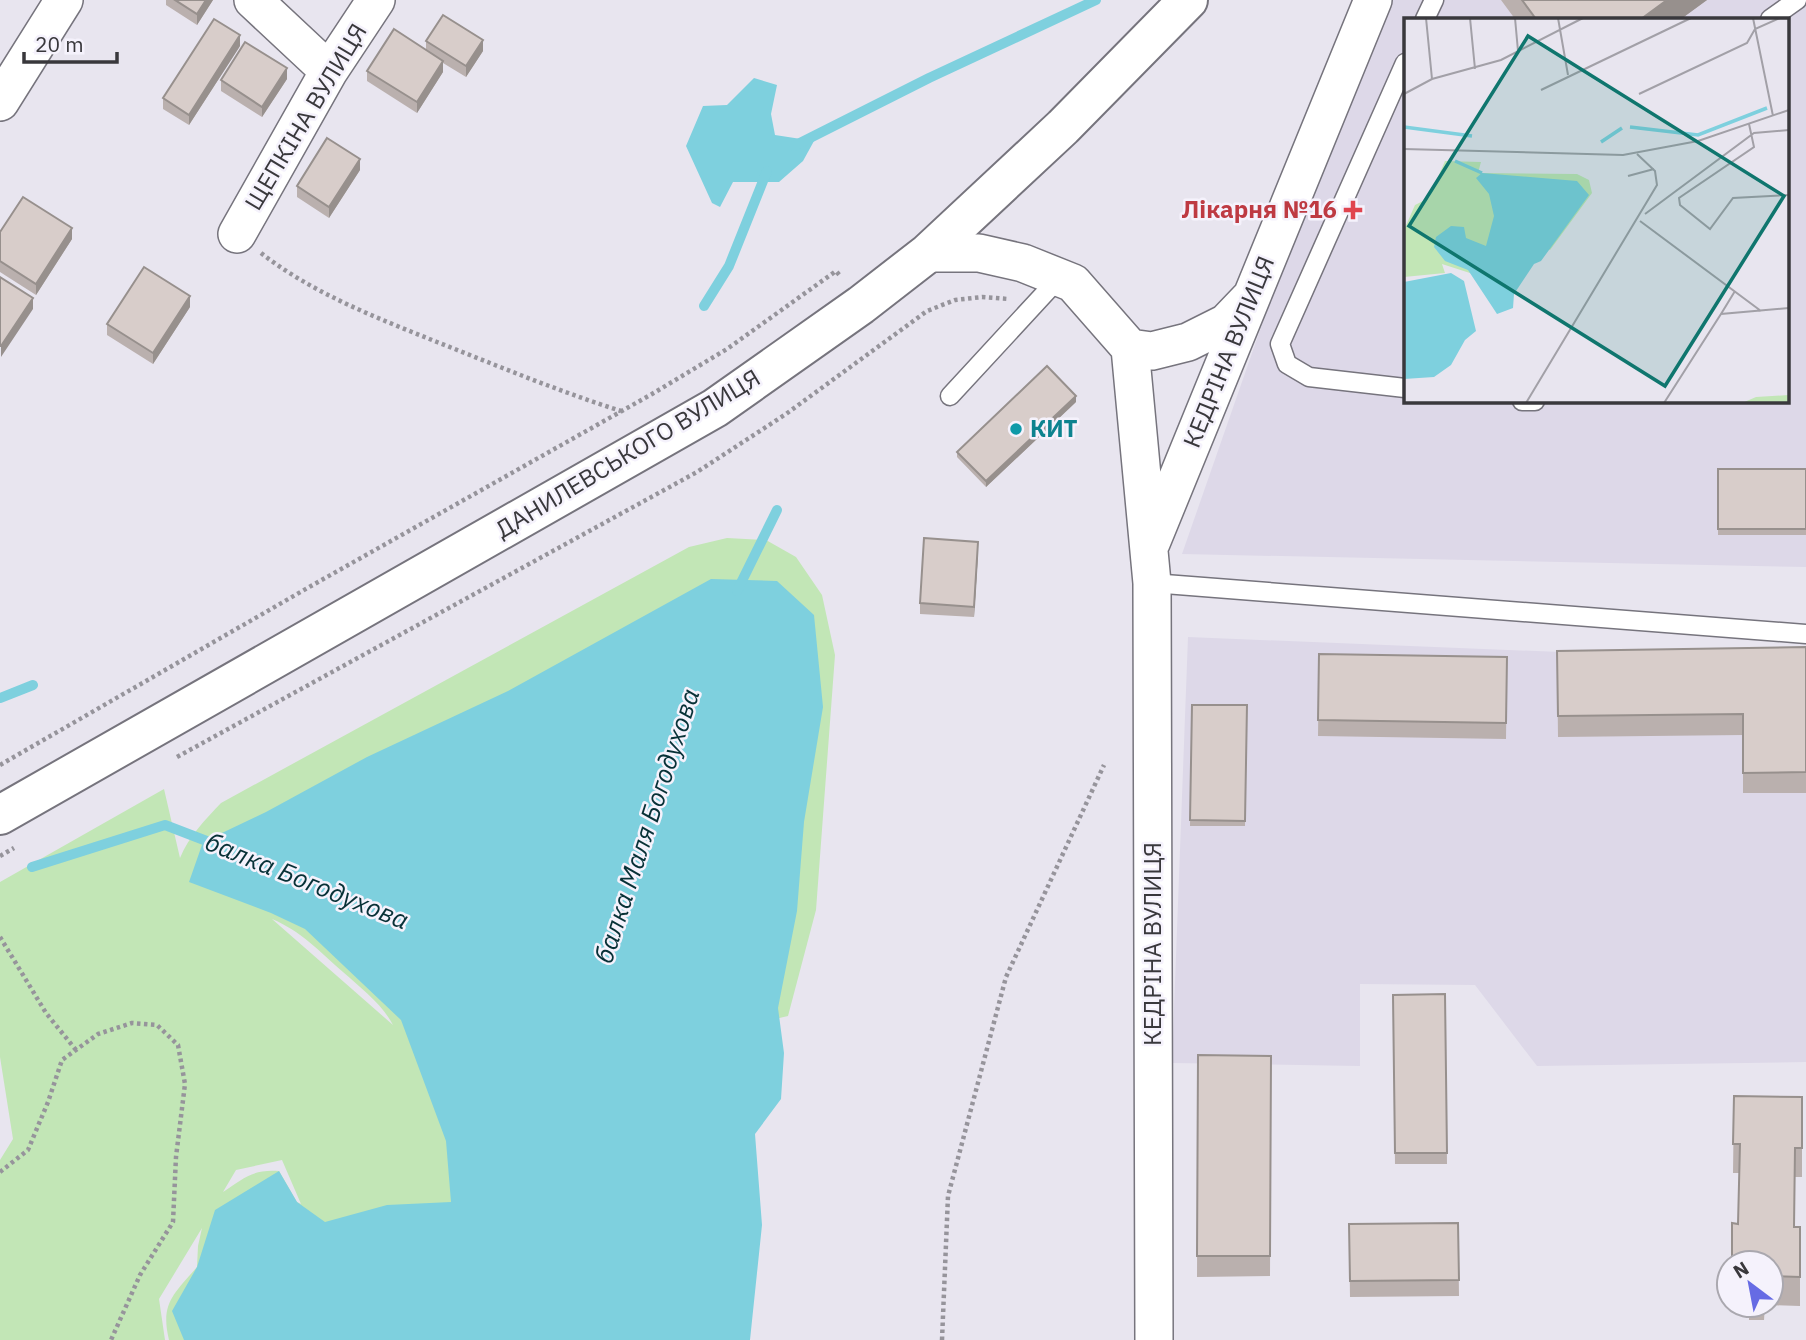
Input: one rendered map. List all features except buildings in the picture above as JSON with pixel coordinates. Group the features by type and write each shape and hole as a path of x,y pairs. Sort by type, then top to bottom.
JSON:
{"street":[{"path":"0,102 64,0"},
{"path":"253,0 329,71"},
{"name":"ЩЕПКІНА ВУЛИЦЯ","path":"237,234 329,71 376,0"},
{"name":"ДАНИЛЕВСЬКОГО ВУЛИЦЯ","path":"11,829 715,408 861,305 928,253 1063,127 1188,0"},
{"name":"КЕДРІНА ВУЛИЦЯ","path":"1151,565 1252,296 1373,0"},
{"path":"928,253 979,253 1023,263 1048,290 1073,283 1130,348 1152,351 1188,342 1226,323 1252,296"},
{"name":"КЕДРІНА ВУЛИЦЯ","path":"1130,348 1151,565 1154,1340"}],"lane":[{"path":"1425,18 1433,0"},
{"path":"1771,18 1797,0"},
{"path":"1404,66 1280,344 1287,364 1309,377 1404,388"},
{"path":"950,396 1048,290"},
{"path":"1151,565 1806,634"}],"path":[{"path":"237,234 279,267 397,326 557,390 622,411"},
{"path":"0,765 727,349 836,271 886,341"},
{"path":"172,760 697,472 786,414 927,311 955,300 1048,290"},
{"path":"943,1340 948,1196 1006,977 1104,765"},
{"path":"0,856 11,829"},
{"path":"0,937 46,1013 76,1050"},
{"path":"0,1172 28,1150 62,1060 98,1034 132,1023 157,1025 178,1045 185,1084 176,1157 173,1222 140,1275 111,1340"}],"shaded area":[{"name":"Лікарня №16","path":"1375,0 1806,0 1806,567 1182,554"},
{"path":"1188,637 1806,662 1806,1062 1537,1066 1475,985 1360,984 1360,1066 1172,1063"}],"green space":[{"path":"727,538 766,540 796,557 822,595 835,655 816,910 788,1016 754,1024 476,1203 200,1340 169,1340 166,1317 171,1300 197,1267 202,1228 159,1299 165,1340 0,1340 0,1160 13,1139 0,1057 0,882 164,789 180,858 193,835 221,803 689,547","holes":["272,919 301,936 318,950 371,997 393,1025","282,1160 301,1204 297,1202 279,1171 255,1173 223,1192 236,1170"]}],"water":[{"path":"754,78 777,85 771,114 775,135 814,141 803,161 779,182 733,182 720,207 712,203 686,146 703,106 727,105"},
{"path":"711,579 777,581 814,615 823,707 804,822 797,911 778,1008 784,1053 781,1099 755,1134 762,1225 750,1340 184,1340 172,1311 197,1267 215,1210 279,1171 297,1202 325,1222 387,1205 451,1202 446,1141 401,1020 305,929 189,882 203,842 266,812 367,757 508,691"}],"waterway":[{"name":"балка Маля Богодухова","path":"794,146 929,78 1096,0"},
{"name":"балка Маля Богодухова","path":"704,306 729,266 767,171"},
{"name":"балка Маля Богодухова","path":"737,591 777,510"},
{"name":"балка Богодухова","path":"0,698 33,685"},
{"name":"балка Богодухова","path":"32,867 165,825 217,845"}],"place":[{"name":"Лікарня №16","path":"1353,210"},
{"name":"КИТ","path":"1016,429"}]}
